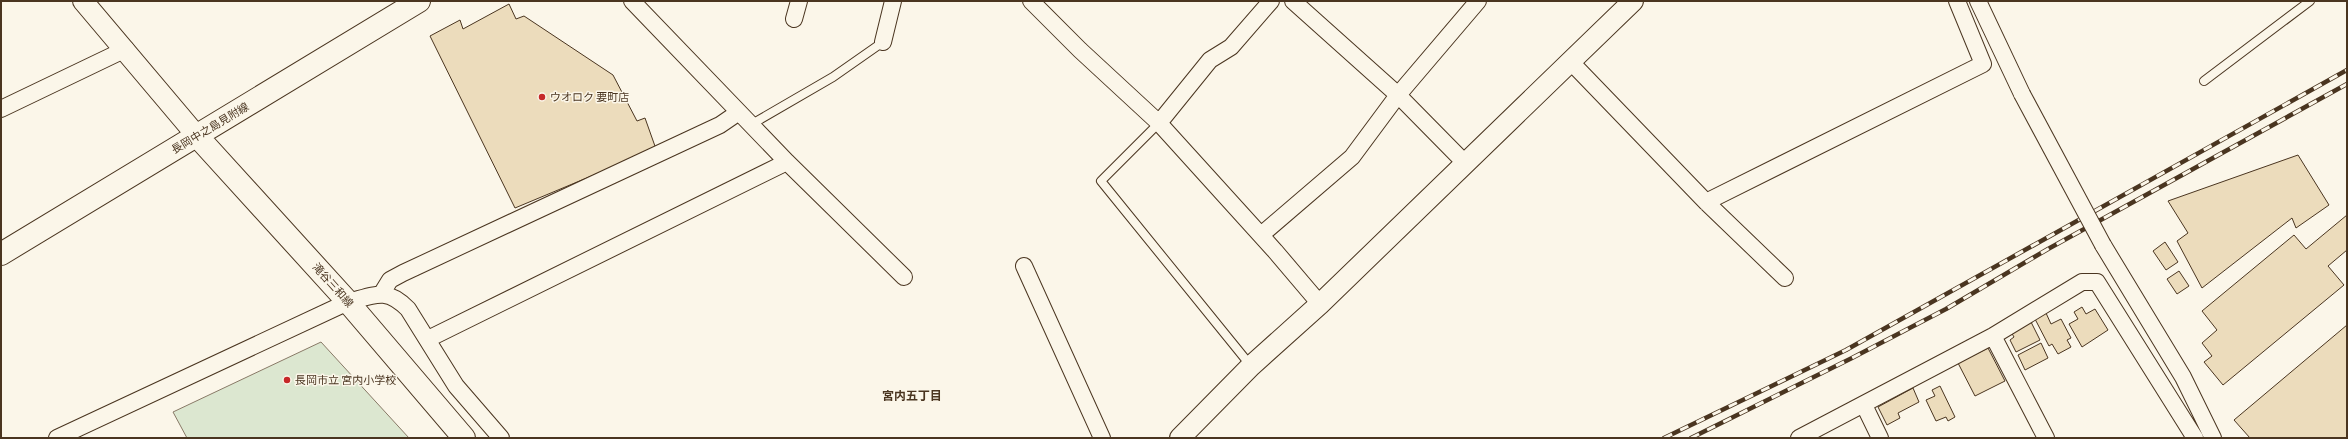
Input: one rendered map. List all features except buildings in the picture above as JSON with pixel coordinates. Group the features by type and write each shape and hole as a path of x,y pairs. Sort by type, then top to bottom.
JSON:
{"main road":[{"name":"長岡中之島見附線","path":"1,254 419,1"},
{"name":"滝谷三和線","path":"198,136 348,302 464,438"}],"street":[{"path":"84,1 198,136"},
{"path":"632,1 787,162 904,277"},
{"path":"794,19 799,1"},
{"path":"883,42 893,1"},
{"path":"1031,1 1080,50 1159,123 1261,235 1320,304"},
{"path":"1159,123 1210,60 1231,47 1271,1"},
{"path":"1293,1 1398,95 1465,163"},
{"path":"1261,235 1352,157 1398,95 1478,1"},
{"path":"1180,438 1251,366 1320,304 1633,1"},
{"path":"1706,202 1983,64 1957,1"},
{"path":"1978,1 2022,94 2103,246 2183,377 2213,438"},
{"path":"1,109 126,49"},
{"path":"1570,61 1706,202 1785,278"},
{"path":"382,293 390,280 403,273 720,125 739,112"},
{"path":"428,339 787,162"},
{"path":"1024,266 1102,438"},
{"path":"1799,438 1993,336 2082,282 2097,282 2195,438"},
{"path":"57,438 348,302 382,293 393,297 403,304 428,339 456,386 501,438"},
{"path":"1993,336 2046,438"},
{"path":"1864,405 1880,438"}],"lane":[{"path":"2204,81 2310,1"},
{"path":"752,124 833,77 883,42"},
{"path":"1159,123 1101,181 1251,366"}],"green space":[{"name":"長岡市立 宮内小学校","path":"321,342 409,438 187,438 173,412"}],"railway":[{"path":"1664,438 1846,350 2347,70"},
{"path":"1691,438 1852,358 1946,309 2048,249 2347,84"}],"place":[{"name":"ウオロク 要町店","path":"542,97"},
{"name":"長岡市立 宮内小学校","path":"287,380"}],"district":[{"name":"宮内五丁目","path":"912,395"}]}
